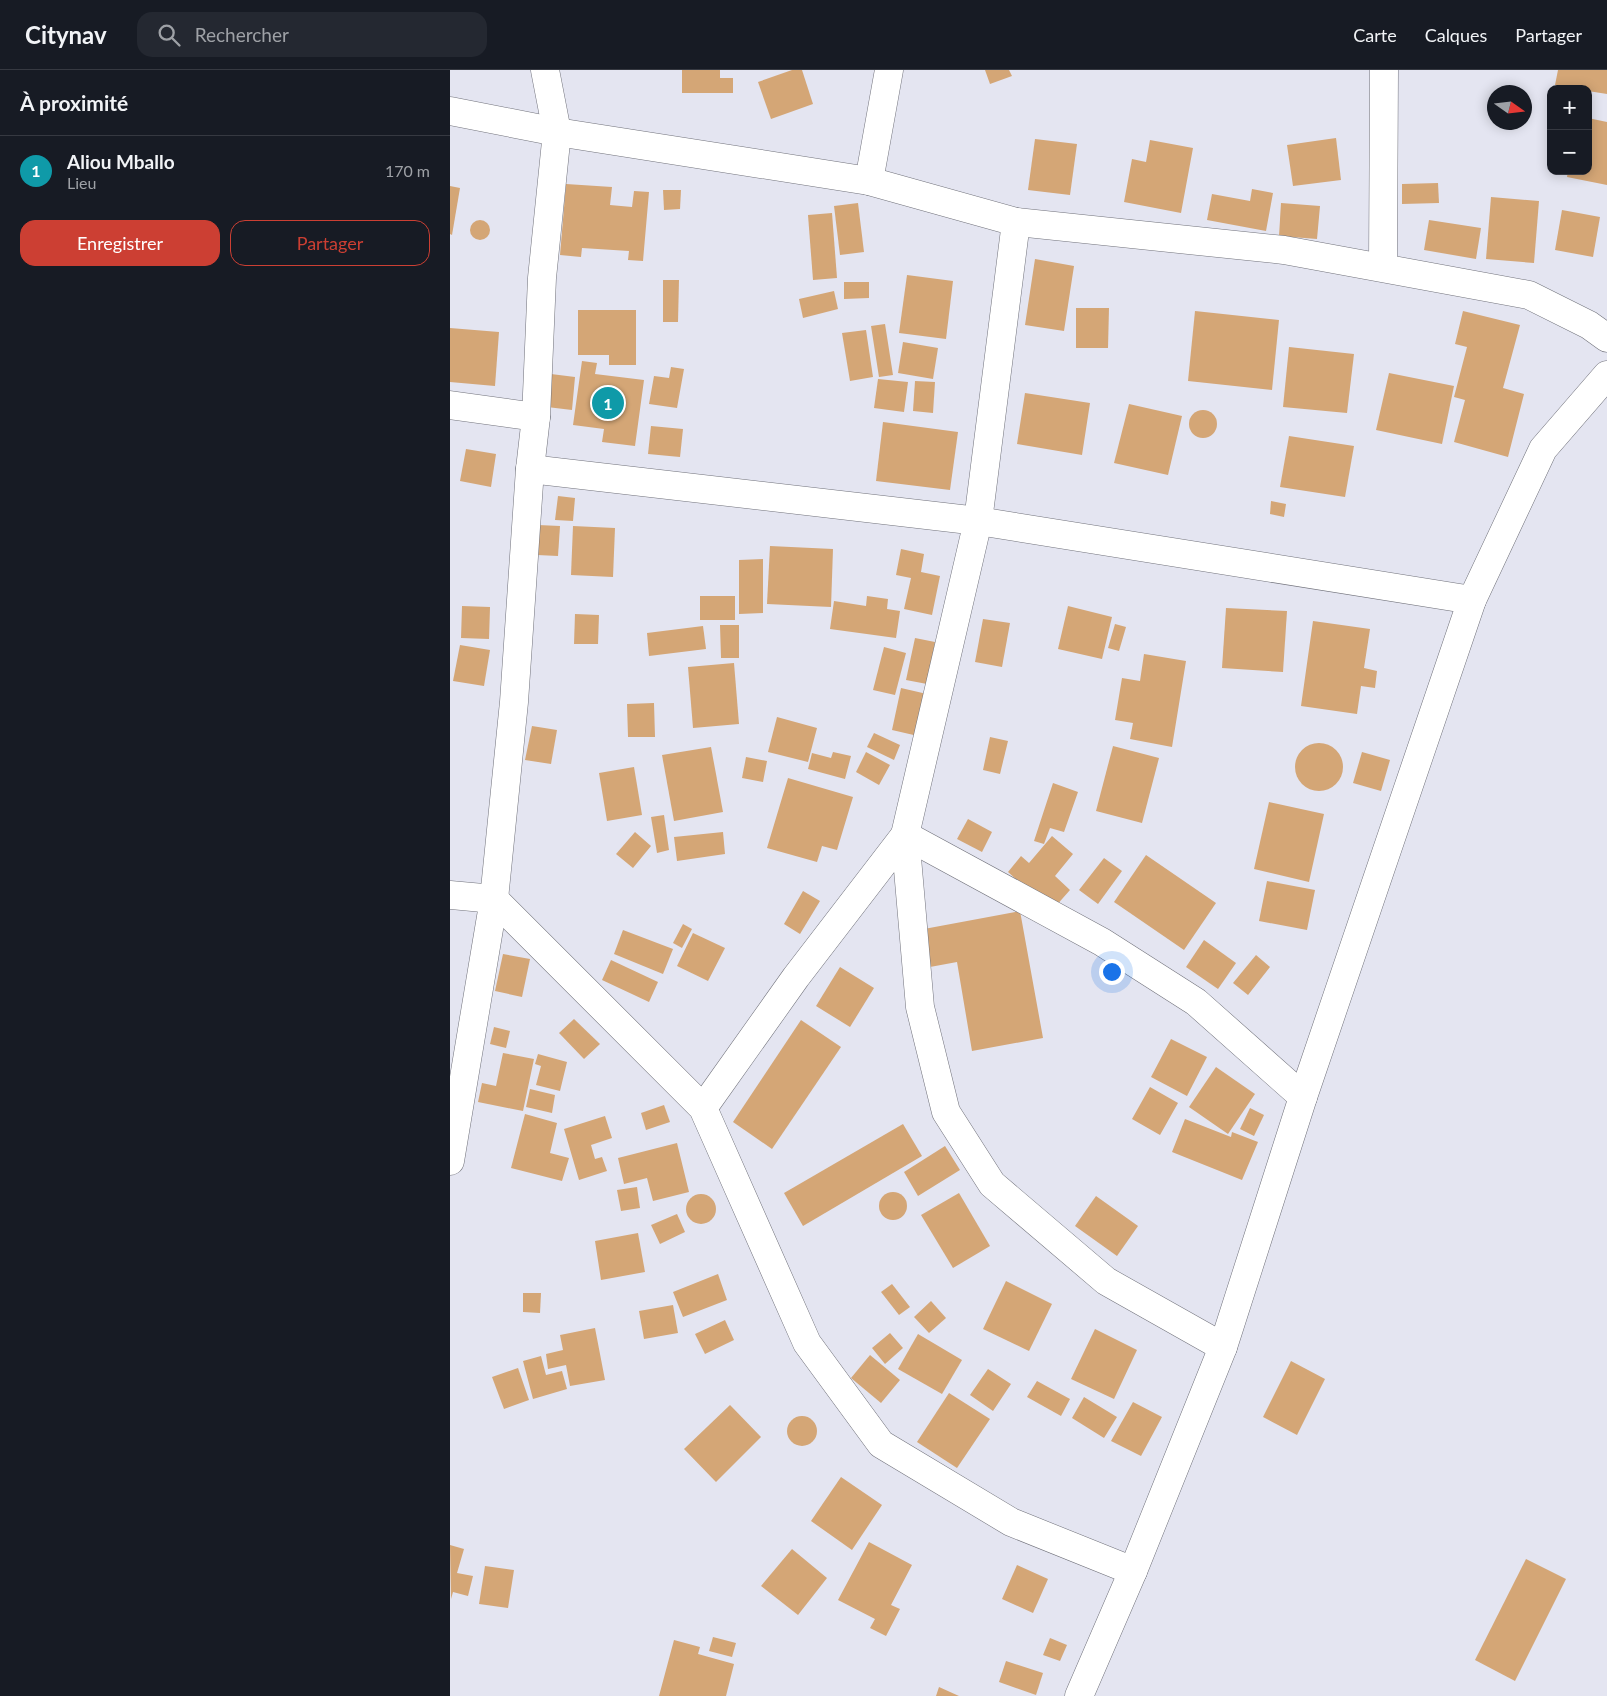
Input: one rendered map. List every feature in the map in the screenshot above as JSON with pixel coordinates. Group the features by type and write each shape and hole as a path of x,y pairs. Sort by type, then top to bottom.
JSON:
{"street":[{"path":"450,1161 494,900 514,702 530,470 536,417 542,278 557,132 545,70"},
{"path":"869,180 889,70"},
{"path":"1383,267 1384,70"},
{"path":"450,111 557,132 869,180 1016,222 1284,250 1529,295 1589,325 1607,338"},
{"path":"1016,222 978,521 905,835 920,1007 946,1112 992,1184 1106,1281 1223,1347"},
{"path":"1079,1696 1133,1571 1223,1347 1303,1098 1472,600 1543,449 1607,375"},
{"path":"450,405 536,417"},
{"path":"530,470 978,521 1472,600"},
{"path":"905,835 1102,942 1196,1002 1303,1098"},
{"path":"704,1108 796,977 905,835"},
{"path":"450,895 494,900 704,1108 807,1343 881,1444 1011,1522 1133,1571"}],"building":[{"path":"682,70 720,70 720,78 733,78 733,93 682,93"},
{"path":"792,70 802,70 813,104 771,119 758,82"},
{"path":"985,70 1009,70 1012,76 990,84"},
{"path":"1558,70 1607,70 1607,94 1592,92 1592,85 1555,85"},
{"path":"1592,119 1607,122 1607,185 1567,177 1567,175 1592,175"},
{"path":"1336,138 1341,180 1293,186 1287,145"},
{"path":"1035,139 1077,144 1070,195 1028,190"},
{"path":"1150,140 1193,148 1181,213 1124,202 1132,159 1146,162"},
{"path":"1438,183 1439,203 1402,204 1402,184"},
{"path":"566,184 612,187 610,205 632,207 634,191 649,192 643,261 628,260 629,251 582,248 581,257 560,255"},
{"path":"450,186 460,188 452,235 450,234"},
{"path":"1252,189 1273,193 1266,231 1207,220 1212,194 1250,201"},
{"path":"663,190 681,190 680,209 664,210"},
{"path":"1491,197 1539,201 1534,263 1486,259"},
{"path":"858,203 864,252 840,255 834,206"},
{"path":"1281,203 1320,206 1317,239 1279,236"},
{"path":"1562,210 1600,217 1593,257 1555,250"},
{"path":"832,213 837,278 813,280 808,215"},
{"path":"480,220 487,223 490,230 487,237 480,240 473,237 470,230 473,223"},
{"path":"1429,220 1481,228 1476,259 1424,250"},
{"path":"1035,259 1074,266 1064,331 1025,325"},
{"path":"907,275 953,281 946,339 899,333"},
{"path":"663,280 679,280 678,322 663,322"},
{"path":"844,282 869,282 869,298 844,299"},
{"path":"834,291 838,309 803,318 799,299"},
{"path":"1076,308 1109,308 1108,348 1076,348"},
{"path":"578,310 636,310 636,365 609,365 609,355 578,355"},
{"path":"1195,311 1279,320 1272,390 1188,381"},
{"path":"1463,311 1520,325 1503,388 1524,394 1508,457 1454,442 1465,400 1454,397 1467,347 1455,344"},
{"path":"885,324 893,375 879,377 871,326"},
{"path":"450,328 499,332 495,386 450,382"},
{"path":"866,330 873,377 850,381 842,333"},
{"path":"903,342 938,348 933,379 898,373"},
{"path":"1289,347 1354,354 1347,413 1283,407"},
{"path":"582,361 597,363 595,374 644,380 635,446 602,442 604,429 573,425"},
{"path":"671,367 684,369 677,408 649,404 654,376 669,378"},
{"path":"1389,373 1454,386 1442,444 1376,430"},
{"path":"551,374 575,377 572,410 547,407"},
{"path":"878,379 908,382 904,412 874,408"},
{"path":"915,381 935,382 933,413 913,411"},
{"path":"1025,393 1090,403 1082,455 1017,444"},
{"path":"1129,404 1182,416 1168,475 1114,463"},
{"path":"1203,410 1213,414 1217,424 1213,434 1203,438 1193,434 1189,424 1193,414"},
{"path":"883,422 958,432 950,490 876,481"},
{"path":"651,426 683,429 680,457 648,454"},
{"path":"1289,436 1354,446 1345,497 1280,487"},
{"path":"466,449 496,454 491,487 460,481"},
{"path":"558,496 575,498 573,521 555,520"},
{"path":"1271,501 1286,504 1284,517 1270,514"},
{"path":"538,525 560,526 558,556 537,555"},
{"path":"573,526 615,528 613,577 571,575"},
{"path":"770,546 833,549 831,607 767,604"},
{"path":"901,549 924,554 921,572 940,576 932,615 904,609 911,578 896,575"},
{"path":"763,559 763,613 739,614 739,560"},
{"path":"700,596 735,596 735,620 700,620"},
{"path":"867,596 888,599 887,609 900,611 896,638 830,629 834,601 866,606"},
{"path":"462,606 490,607 489,639 461,638"},
{"path":"1068,606 1112,617 1102,659 1058,649"},
{"path":"1226,608 1287,611 1283,672 1222,668"},
{"path":"575,614 599,615 598,644 574,644"},
{"path":"983,619 1010,623 1002,667 975,662"},
{"path":"1313,621 1370,629 1364,668 1377,671 1375,688 1361,686 1357,714 1301,706"},
{"path":"1115,624 1126,627 1119,651 1108,648"},
{"path":"720,625 739,625 739,658 721,658"},
{"path":"703,626 706,649 649,656 647,633"},
{"path":"915,638 935,642 927,684 906,680"},
{"path":"460,645 490,650 484,686 453,681"},
{"path":"884,647 906,653 895,695 873,690"},
{"path":"1144,654 1186,661 1172,747 1130,739 1133,723 1115,720 1122,678 1140,681"},
{"path":"734,663 739,724 693,728 688,667"},
{"path":"901,688 927,694 918,736 892,730"},
{"path":"654,703 655,737 628,737 627,704"},
{"path":"777,717 817,728 808,762 768,752"},
{"path":"532,726 557,730 551,764 525,760"},
{"path":"874,733 900,745 894,760 867,747"},
{"path":"990,737 1008,741 1000,774 983,770"},
{"path":"1314,743 1324,743 1336,750 1343,762 1343,772 1336,784 1324,791 1314,791 1306,787 1299,780 1295,772 1295,762 1299,754 1306,747"},
{"path":"1113,746 1159,758 1142,823 1096,811"},
{"path":"711,747 723,812 674,821 662,755"},
{"path":"833,752 851,756 845,779 808,769 812,753 831,758"},
{"path":"866,752 890,765 879,785 856,772"},
{"path":"1362,752 1390,760 1381,791 1353,783"},
{"path":"746,757 767,761 763,782 742,778"},
{"path":"634,767 642,815 607,821 599,773"},
{"path":"788,778 853,797 837,850 822,846 817,862 767,848"},
{"path":"1053,783 1078,792 1064,832 1050,828 1044,844 1034,841"},
{"path":"1269,802 1324,814 1309,882 1254,869"},
{"path":"664,815 669,850 657,853 651,817"},
{"path":"968,819 992,832 982,852 957,839"},
{"path":"635,832 651,846 633,868 616,854"},
{"path":"723,832 725,854 677,861 674,837"},
{"path":"1052,836 1073,854 1055,876 1070,890 1055,907 1037,898 1008,872 1021,856 1029,863"},
{"path":"1146,855 1216,903 1184,950 1114,902"},
{"path":"1104,858 1122,871 1098,904 1079,890"},
{"path":"1267,881 1315,890 1307,930 1259,921"},
{"path":"803,891 820,901 800,934 784,924"},
{"path":"1020,911 1043,1038 972,1051 957,962 930,967 924,929"},
{"path":"683,924 692,929 682,948 673,943"},
{"path":"623,930 673,949 663,974 614,954"},
{"path":"693,933 725,948 708,981 677,966"},
{"path":"1204,940 1236,963 1218,989 1186,967"},
{"path":"503,954 530,959 522,997 495,991"},
{"path":"1256,955 1270,967 1248,995 1233,983"},
{"path":"611,960 658,982 649,1002 602,980"},
{"path":"840,967 874,988 850,1027 816,1006"},
{"path":"574,1019 600,1044 584,1059 559,1033"},
{"path":"801,1020 841,1047 772,1149 733,1122"},
{"path":"494,1027 510,1031 506,1048 490,1044"},
{"path":"1171,1039 1207,1057 1187,1096 1151,1077"},
{"path":"503,1053 534,1059 523,1111 478,1102 482,1083 496,1086"},
{"path":"538,1054 567,1062 560,1091 536,1085 541,1066 535,1064"},
{"path":"1216,1067 1255,1094 1228,1134 1189,1107"},
{"path":"1150,1087 1178,1103 1160,1135 1132,1119"},
{"path":"530,1089 555,1095 552,1113 526,1107"},
{"path":"664,1105 670,1122 646,1130 641,1113"},
{"path":"1250,1108 1264,1115 1254,1136 1240,1129"},
{"path":"525,1114 557,1123 550,1153 569,1158 562,1181 511,1168"},
{"path":"605,1116 612,1138 591,1145 595,1159 602,1157 607,1171 579,1180 564,1129"},
{"path":"1185,1119 1231,1137 1232,1132 1258,1142 1242,1180 1172,1152"},
{"path":"903,1124 922,1156 803,1226 784,1193"},
{"path":"677,1143 689,1192 653,1201 647,1178 624,1184 618,1158"},
{"path":"945,1146 960,1170 918,1196 904,1172"},
{"path":"637,1187 640,1208 621,1211 617,1190"},
{"path":"893,1192 903,1196 907,1206 903,1216 893,1220 883,1216 879,1206 883,1196"},
{"path":"959,1193 990,1246 953,1268 921,1215"},
{"path":"701,1194 707,1195 715,1203 715,1215 707,1223 701,1224 695,1223 687,1215 686,1209 687,1203 695,1195"},
{"path":"1096,1196 1138,1226 1117,1256 1075,1226"},
{"path":"677,1214 685,1232 660,1244 651,1225"},
{"path":"638,1233 645,1272 601,1280 595,1241"},
{"path":"718,1274 727,1300 683,1317 673,1292"},
{"path":"1006,1281 1052,1304 1029,1351 983,1329"},
{"path":"892,1284 910,1307 899,1315 881,1292"},
{"path":"523,1293 541,1293 540,1313 523,1312"},
{"path":"931,1301 946,1318 929,1333 914,1317"},
{"path":"673,1305 678,1333 644,1339 639,1311"},
{"path":"725,1320 734,1340 705,1354 695,1334"},
{"path":"595,1328 605,1380 570,1386 566,1365 548,1369 546,1354 563,1350 560,1335"},
{"path":"1095,1329 1137,1350 1114,1399 1071,1379"},
{"path":"890,1333 903,1348 885,1364 872,1348"},
{"path":"918,1334 962,1360 942,1394 898,1369"},
{"path":"870,1355 900,1380 881,1403 851,1378"},
{"path":"541,1356 546,1375 562,1371 567,1389 533,1399 523,1361"},
{"path":"1291,1361 1325,1379 1297,1435 1263,1417"},
{"path":"518,1368 529,1400 504,1409 492,1377"},
{"path":"988,1369 1011,1384 993,1411 970,1395"},
{"path":"1037,1381 1070,1399 1061,1416 1027,1397"},
{"path":"949,1393 990,1419 957,1468 917,1442"},
{"path":"1084,1397 1117,1417 1104,1438 1072,1418"},
{"path":"1133,1402 1162,1417 1141,1456 1111,1441"},
{"path":"730,1405 761,1437 716,1482 684,1449"},
{"path":"802,1416 813,1420 817,1431 813,1442 802,1446 791,1442 787,1431 791,1420"},
{"path":"841,1477 882,1505 852,1550 811,1521"},
{"path":"869,1542 912,1565 891,1605 900,1609 886,1636 870,1628 875,1619 838,1600"},
{"path":"450,1545 464,1549 457,1573 473,1576 468,1596 453,1592 451,1599"},
{"path":"792,1549 827,1578 798,1615 761,1586"},
{"path":"1526,1559 1566,1579 1515,1681 1475,1660"},
{"path":"1017,1565 1048,1579 1033,1613 1002,1599"},
{"path":"485,1566 514,1570 508,1608 479,1604"},
{"path":"713,1637 736,1643 732,1657 709,1651"},
{"path":"1050,1638 1067,1645 1060,1661 1043,1655"},
{"path":"674,1640 700,1647 698,1654 734,1664 726,1696 659,1696"},
{"path":"1006,1661 1043,1673 1036,1695 999,1682"},
{"path":"939,1687 959,1696 936,1696"}],"place":[{"name":"Aliou Mballo","path":"608,403"}]}
